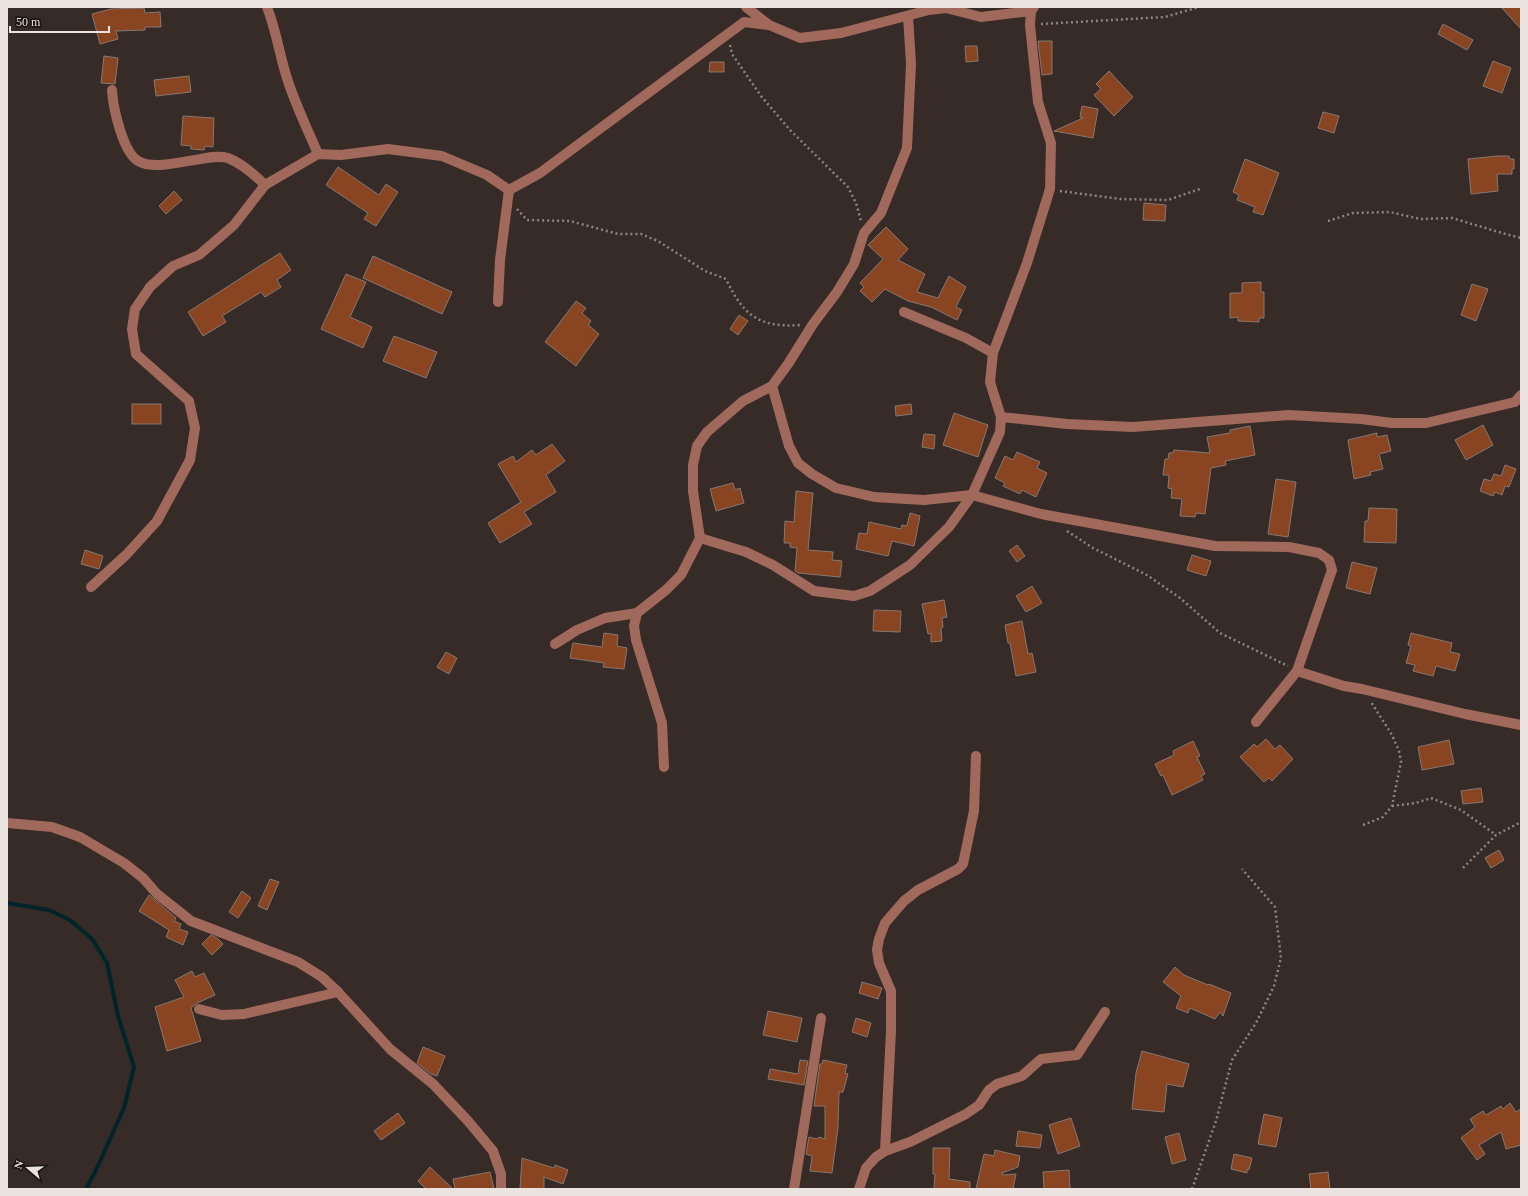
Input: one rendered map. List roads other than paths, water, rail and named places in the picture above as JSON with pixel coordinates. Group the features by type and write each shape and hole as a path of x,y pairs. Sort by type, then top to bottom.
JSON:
{"street":[{"path":"267,7 274,25 286,75 318,154"},
{"path":"700,538 746,552 773,565 814,591 854,596 870,591 910,565 949,527 972,495 1000,432 1001,417 990,382 993,353 1027,263 1050,189 1051,143 1038,102 1030,25 1033,9 981,17 946,8 929,10 841,33 800,38 769,25 746,7"},
{"path":"555,644 577,630 605,618 637,613 666,590 681,575 700,538 693,491 693,464 697,446 707,432 743,401 772,386 788,364 813,324 837,292 854,264 864,233 881,213 907,148 911,64 908,16"},
{"path":"509,190 540,173 744,22 769,25"},
{"path":"112,90 113,106 127,148 133,157 140,163 162,165 213,157 227,158 250,170 265,185"},
{"path":"91,587 127,554 157,521 190,460 195,428 189,401 136,354 132,329 135,309 150,287 173,266 199,255 234,225 265,185 318,154 341,155 388,149 442,156 487,175 509,190"},
{"path":"498,302 500,260 509,190"},
{"path":"904,312 966,338 993,353"},
{"path":"772,386 789,446 798,463 812,474 836,488 874,497 924,500 972,495 1042,514 1215,546 1289,548 1319,553 1329,560 1332,570 1297,671 1256,722"},
{"path":"1001,417 1066,424 1133,427 1289,415 1361,419 1392,423 1426,423 1519,401"},
{"path":"637,613 634,626 636,640 662,724 664,767"},
{"path":"1297,671 1344,686 1362,688 1465,714 1521,725"},
{"path":"885,1151 891,1031 890,991 879,963 877,950 879,939 885,923 904,901 918,890 958,869 963,864 974,811 976,756"},
{"path":"7,823 52,827 80,837 124,863 143,878 157,894 191,921 298,962 322,977 338,992 390,1049 433,1084 468,1121 493,1151 501,1174 501,1189"},
{"path":"199,1009 222,1015 244,1014 338,992"},
{"path":"859,1189 866,1168 876,1157 885,1151 910,1142 966,1114 979,1105 989,1090 997,1084 1022,1076 1041,1059 1077,1055 1105,1012"},
{"path":"794,1189 821,1018"}],"waterway":[{"path":"7,903 49,910 70,920 92,939 107,963 118,1016 134,1067 124,1108 86,1189"}]}
